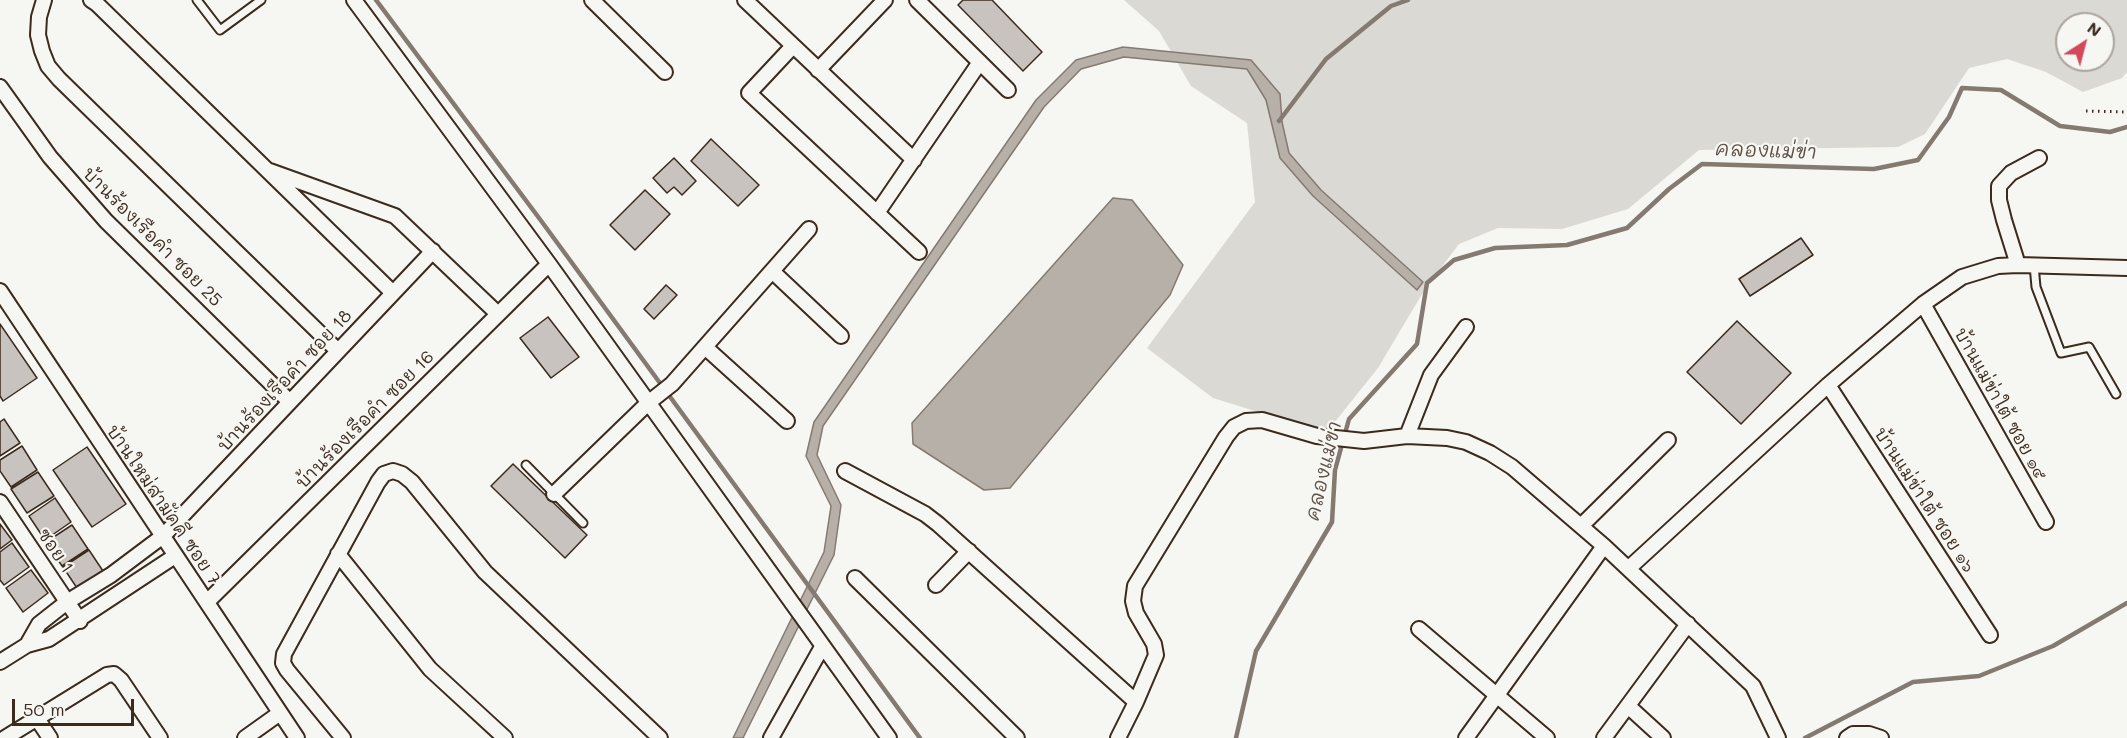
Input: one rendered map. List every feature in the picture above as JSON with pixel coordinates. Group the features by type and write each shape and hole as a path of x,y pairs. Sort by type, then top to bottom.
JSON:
{"street":[{"path":"44,0 39,17 38,35 48,66 338,351"},
{"path":"91,0 393,293"},
{"path":"354,0 549,264 889,738"},
{"path":"592,0 665,72"},
{"path":"745,0 914,160"},
{"path":"818,70 885,0"},
{"path":"917,0 1008,90"},
{"path":"793,46 749,93 919,252"},
{"path":"877,213 980,62"},
{"name":"บ้านร้องเรือคำ ซอย 25","path":"0,87 50,157 106,221 290,402"},
{"path":"2018,265 2001,210 1999,186 2011,173 2039,158"},
{"path":"265,169 395,216 498,314"},
{"path":"554,494 648,403 672,384 809,229"},
{"name":"บ้านร้องเรือคำ ซอย 18","path":"27,645 39,624 163,536 433,251"},
{"name":"บ้านร้องเรือคำ ซอย 16","path":"207,602 549,264"},
{"path":"1629,568 1828,385 1923,304 1962,277 1998,266 2127,268"},
{"path":"772,271 841,336"},
{"name":"บ้านใหม่สามัคคี ซอย 7","path":"0,291 297,738"},
{"name":"บ้านแม่ข่าใต้ ซอย ๑๕","path":"1923,304 2046,522"},
{"path":"1407,436 1431,375 1466,327"},
{"path":"705,347 787,421"},
{"name":"บ้านแม่ข่าใต้ ซอย ๑๖","path":"1828,385 1990,635"},
{"path":"1118,738 1156,655 1154,644 1136,614 1133,601 1135,586 1226,437 1234,428 1246,421 1262,420 1317,436 1364,441 1407,436 1447,438 1466,442 1490,453 1512,467 1629,568 1753,686 1778,737"},
{"path":"1581,526 1668,440"},
{"path":"343,738 287,670 283,663 284,654 384,474 393,471 402,474 412,483 485,572 660,738"},
{"path":"845,471 926,514 1136,702"},
{"name":"ซอย 1","path":"0,502 80,621"},
{"path":"1466,738 1604,546"},
{"path":"936,585 969,551"},
{"path":"338,554 430,669 506,738"},
{"path":"0,662 27,645 49,639 80,621 175,556"},
{"path":"855,578 1017,738"},
{"path":"1604,738 1688,624"},
{"path":"1419,629 1547,738"},
{"path":"771,738 822,647"},
{"path":"5,738 38,720 107,675 114,674 121,680 160,738"},
{"path":"1628,706 1663,738"},
{"path":"245,738 280,713"},
{"path":"38,720 50,738"},
{"path":"1847,738 1853,734 1869,734 1881,738"}],"lane":[{"path":"197,0 220,30 261,0"},
{"path":"2034,265 2036,287 2061,353 2089,347 2116,394"},
{"path":"526,465 583,523"}],"path":[{"path":"2086,111 2127,112"}],"shaded area":[{"path":"1124,0 2127,0 2127,72 2122,78 2083,92 2046,72 2007,59 1969,68 1925,134 1898,147 1699,150 1628,209 1562,229 1498,228 1459,244 1425,289 1378,368 1326,433 1213,398 1147,348 1255,202 1247,123 1191,86 1159,31"},
{"path":"1123,47 1251,60 1280,94 1282,122 1289,153 1321,190 1423,282 1417,290 1313,196 1280,158 1266,100 1247,69 1124,57 1081,69 1044,107 823,426 817,455 841,505 834,555 743,738 733,738 824,552 831,506 806,456 814,422 1036,100 1076,60"},
{"path":"1113,198 1132,200 1183,265 1170,295 1010,488 984,490 913,444 912,423"}],"building":[{"path":"963,0 992,0 1042,52 1023,71 958,5"},
{"path":"711,139 759,185 738,206 691,161"},
{"path":"674,158 696,181 682,195 674,187 667,193 653,178"},
{"path":"645,190 670,214 635,250 610,225"},
{"path":"1801,238 1813,255 1750,296 1739,279"},
{"path":"666,285 677,295 654,319 644,309"},
{"path":"548,317 579,357 551,378 520,338"},
{"path":"1737,321 1791,373 1741,424 1687,372"},
{"path":"0,324 37,378 3,401 0,396"},
{"path":"4,419 20,443 0,456 0,422"},
{"path":"22,446 37,470 11,487 0,471 0,460"},
{"path":"87,447 126,504 92,527 53,470"},
{"path":"513,464 587,535 565,558 491,486"},
{"path":"38,472 54,496 27,513 11,489"},
{"path":"55,498 71,522 45,540 29,516"},
{"path":"0,524 12,540 0,549"},
{"path":"72,525 88,549 62,566 46,542"},
{"path":"12,543 29,567 4,585 0,580 0,552"},
{"path":"89,550 105,574 79,591 63,567"},
{"path":"31,570 48,593 23,612 6,588"}],"waterway":[{"path":"376,0 542,222 920,738"},
{"path":"1279,121 1326,59 1391,6 1408,0"},
{"name":"คลองแม่ข่า","path":"1236,738 1256,651 1332,522 1335,470 1349,419 1417,344 1427,283 1454,260 1495,248 1567,245 1627,228 1669,189 1702,164 1874,169 1918,160 1949,117 1962,88 2001,90 2060,126 2110,132 2127,127"},
{"path":"1805,738 1913,682 1979,676 2053,646 2127,603"}]}
